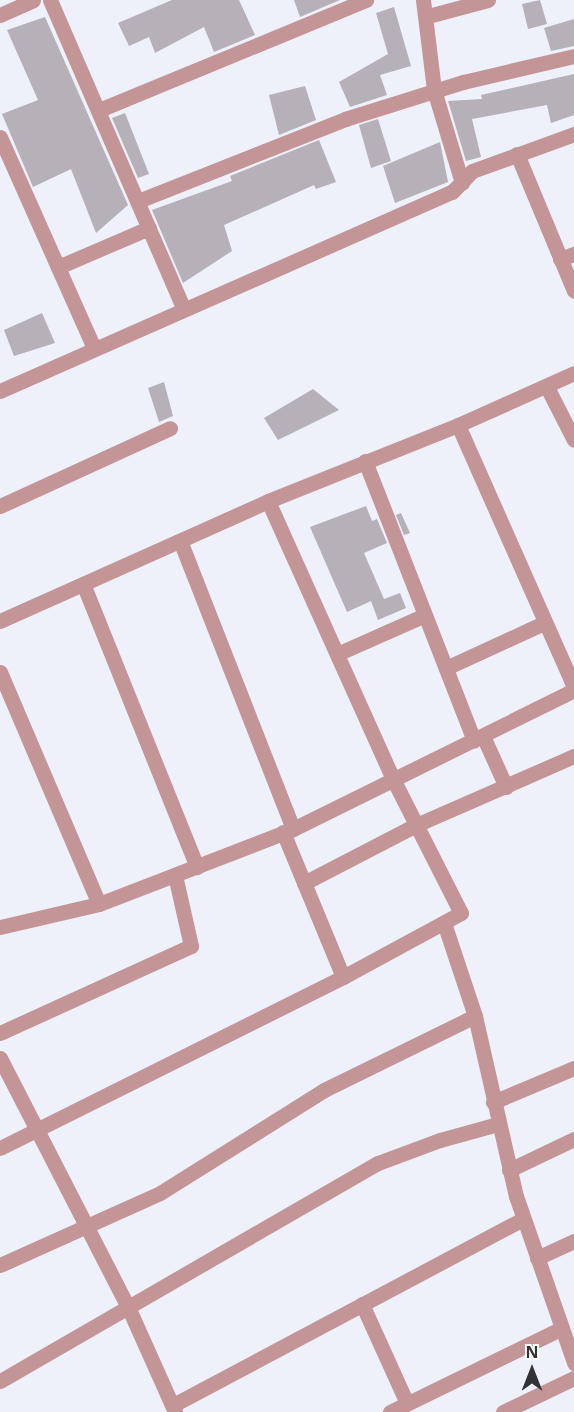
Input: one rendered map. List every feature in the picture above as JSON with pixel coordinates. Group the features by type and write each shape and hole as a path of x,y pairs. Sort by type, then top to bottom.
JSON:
{"street":[{"path":"0,15 33,0"},
{"path":"50,0 183,307"},
{"path":"99,110 366,0"},
{"path":"423,0 428,16 434,90 462,183"},
{"path":"428,16 488,0"},
{"path":"138,201 345,119 434,90 574,56"},
{"path":"0,390 183,307 452,192 472,171 574,134"},
{"path":"0,137 94,348"},
{"path":"517,154 567,256 574,291"},
{"path":"58,267 149,228"},
{"path":"0,621 84,586 268,501 458,425 574,373"},
{"path":"547,387 574,440"},
{"path":"0,927 99,904 288,830 573,694 458,425"},
{"path":"0,506 170,428"},
{"path":"365,461 446,668 478,738 506,786"},
{"path":"0,1148 343,977 461,913 393,778 268,501"},
{"path":"180,543 288,830 304,883 343,977"},
{"path":"84,586 197,867"},
{"path":"337,654 425,615"},
{"path":"446,668 544,623"},
{"path":"0,672 99,904"},
{"path":"304,883 416,825 574,756"},
{"path":"0,1033 191,946 175,875"},
{"path":"444,923 475,1016 498,1124 523,1219 574,1361"},
{"path":"0,1265 160,1193 324,1090 475,1016"},
{"path":"0,1058 84,1226 129,1309 174,1409 362,1304 523,1219"},
{"path":"493,1102 574,1068"},
{"path":"0,1381 129,1309 378,1163 440,1140 498,1124"},
{"path":"509,1170 574,1139"},
{"path":"537,1258 574,1241"},
{"path":"362,1304 407,1403"},
{"path":"390,1412 562,1328"},
{"path":"503,1412 574,1378"}],"building":[{"path":"172,0 239,0 255,35 214,52 204,27 155,53 149,37 129,46 118,23"},
{"path":"294,0 340,0 300,17"},
{"path":"540,0 547,24 528,29 522,4"},
{"path":"394,7 411,66 380,75 387,95 350,107 339,82 388,54 376,13"},
{"path":"45,17 128,205 96,233 71,169 33,187 2,114 38,100 7,30"},
{"path":"574,19 574,46 551,51 544,28"},
{"path":"574,74 574,115 551,123 547,105 472,119 481,157 466,161 448,101 482,99 481,95"},
{"path":"305,86 316,120 279,135 269,95"},
{"path":"125,113 149,174 138,178 112,118"},
{"path":"378,119 391,161 371,168 359,125"},
{"path":"319,140 336,182 316,189 314,185 224,225 232,251 183,283 152,210 232,181 230,176"},
{"path":"440,142 448,182 395,203 383,166"},
{"path":"42,313 55,343 14,356 4,330"},
{"path":"164,382 173,416 159,422 148,388"},
{"path":"313,389 339,410 278,440 264,418"},
{"path":"366,506 372,521 377,519 387,543 364,553 384,599 400,593 406,608 378,620 371,601 347,612 310,527"},
{"path":"401,513 410,533 404,535 396,515"}]}
